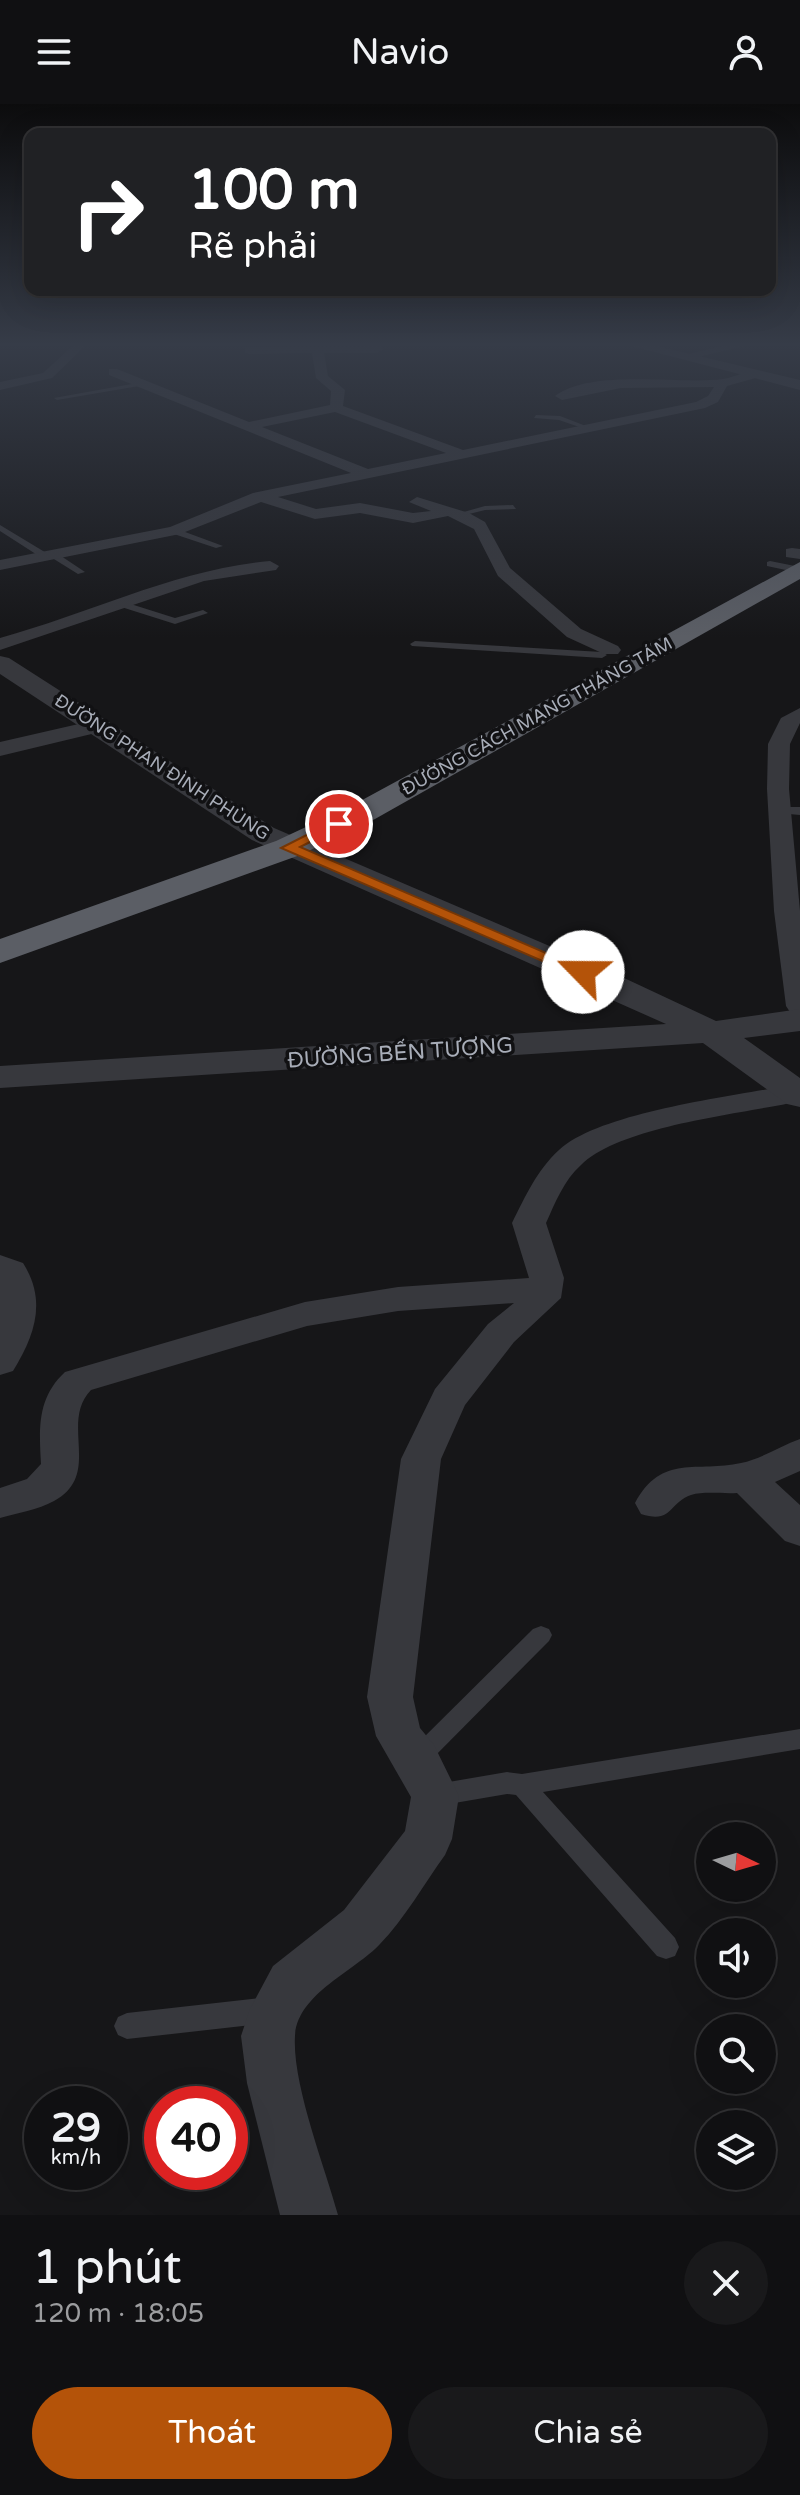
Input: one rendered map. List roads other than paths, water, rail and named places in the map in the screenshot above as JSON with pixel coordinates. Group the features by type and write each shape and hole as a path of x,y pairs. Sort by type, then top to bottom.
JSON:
{"highway":[{"name":"ĐƯỜNG CÁCH MẠNG THÁNG TÁM","path":"0,952 276,841 333,800 606,652 794,561"},
{"name":"ĐƯỜNG CÁCH MẠNG THÁNG TÁM","path":"0,929 364,812 794,561"}],"street":[{"path":"286,442 367,474"},
{"path":"428,442 462,454"},
{"path":"0,565 174,531 259,496 523,442"},
{"path":"259,496 315,514 360,508 413,518 458,510"},
{"path":"417,502 458,510 482,527 496,562 559,621 606,652"},
{"path":"299,525 315,514"},
{"path":"0,644 184,581 270,566"},
{"name":"ĐƯỜNG PHAN ĐÌNH PHÙNG","path":"0,663 276,841 610,984 711,1032 798,1094"},
{"path":"800,714 788,722 779,744 778,789 791,811 787,911 800,1006"},
{"path":"0,749 96,726"},
{"name":"ĐƯỜNG BẾN TƯỢNG","path":"0,1077 711,1032 800,1020"},
{"path":"309,2215 274,2083 268,2036 276,2009 292,1984 362,1927 428,1839 426,1778 399,1736 390,1697 421,1459 448,1399 501,1333 543,1298 547,1278 529,1223 547,1185 575,1153 610,1135 798,1094"},
{"path":"0,1266 11,1271 21,1293 22,1315 0,1362"},
{"path":"0,1503 41,1490 61,1468 59,1405 67,1389 78,1381 305,1314 398,1299 546,1289"},
{"path":"655,1503 680,1481 746,1478 800,1454"},
{"path":"746,1478 800,1530"}],"lane":[{"path":"458,510 513,507"},
{"path":"458,510 485,508"},
{"path":"0,527 81,572"},
{"path":"174,531 219,546"},
{"path":"118,603 175,621 203,613"},
{"path":"415,644 606,652"},
{"path":"426,1778 541,1635"},
{"path":"426,1778 522,1785 800,1739"},
{"path":"522,1785 666,1947"},
{"path":"127,2026 276,2009"}]}
